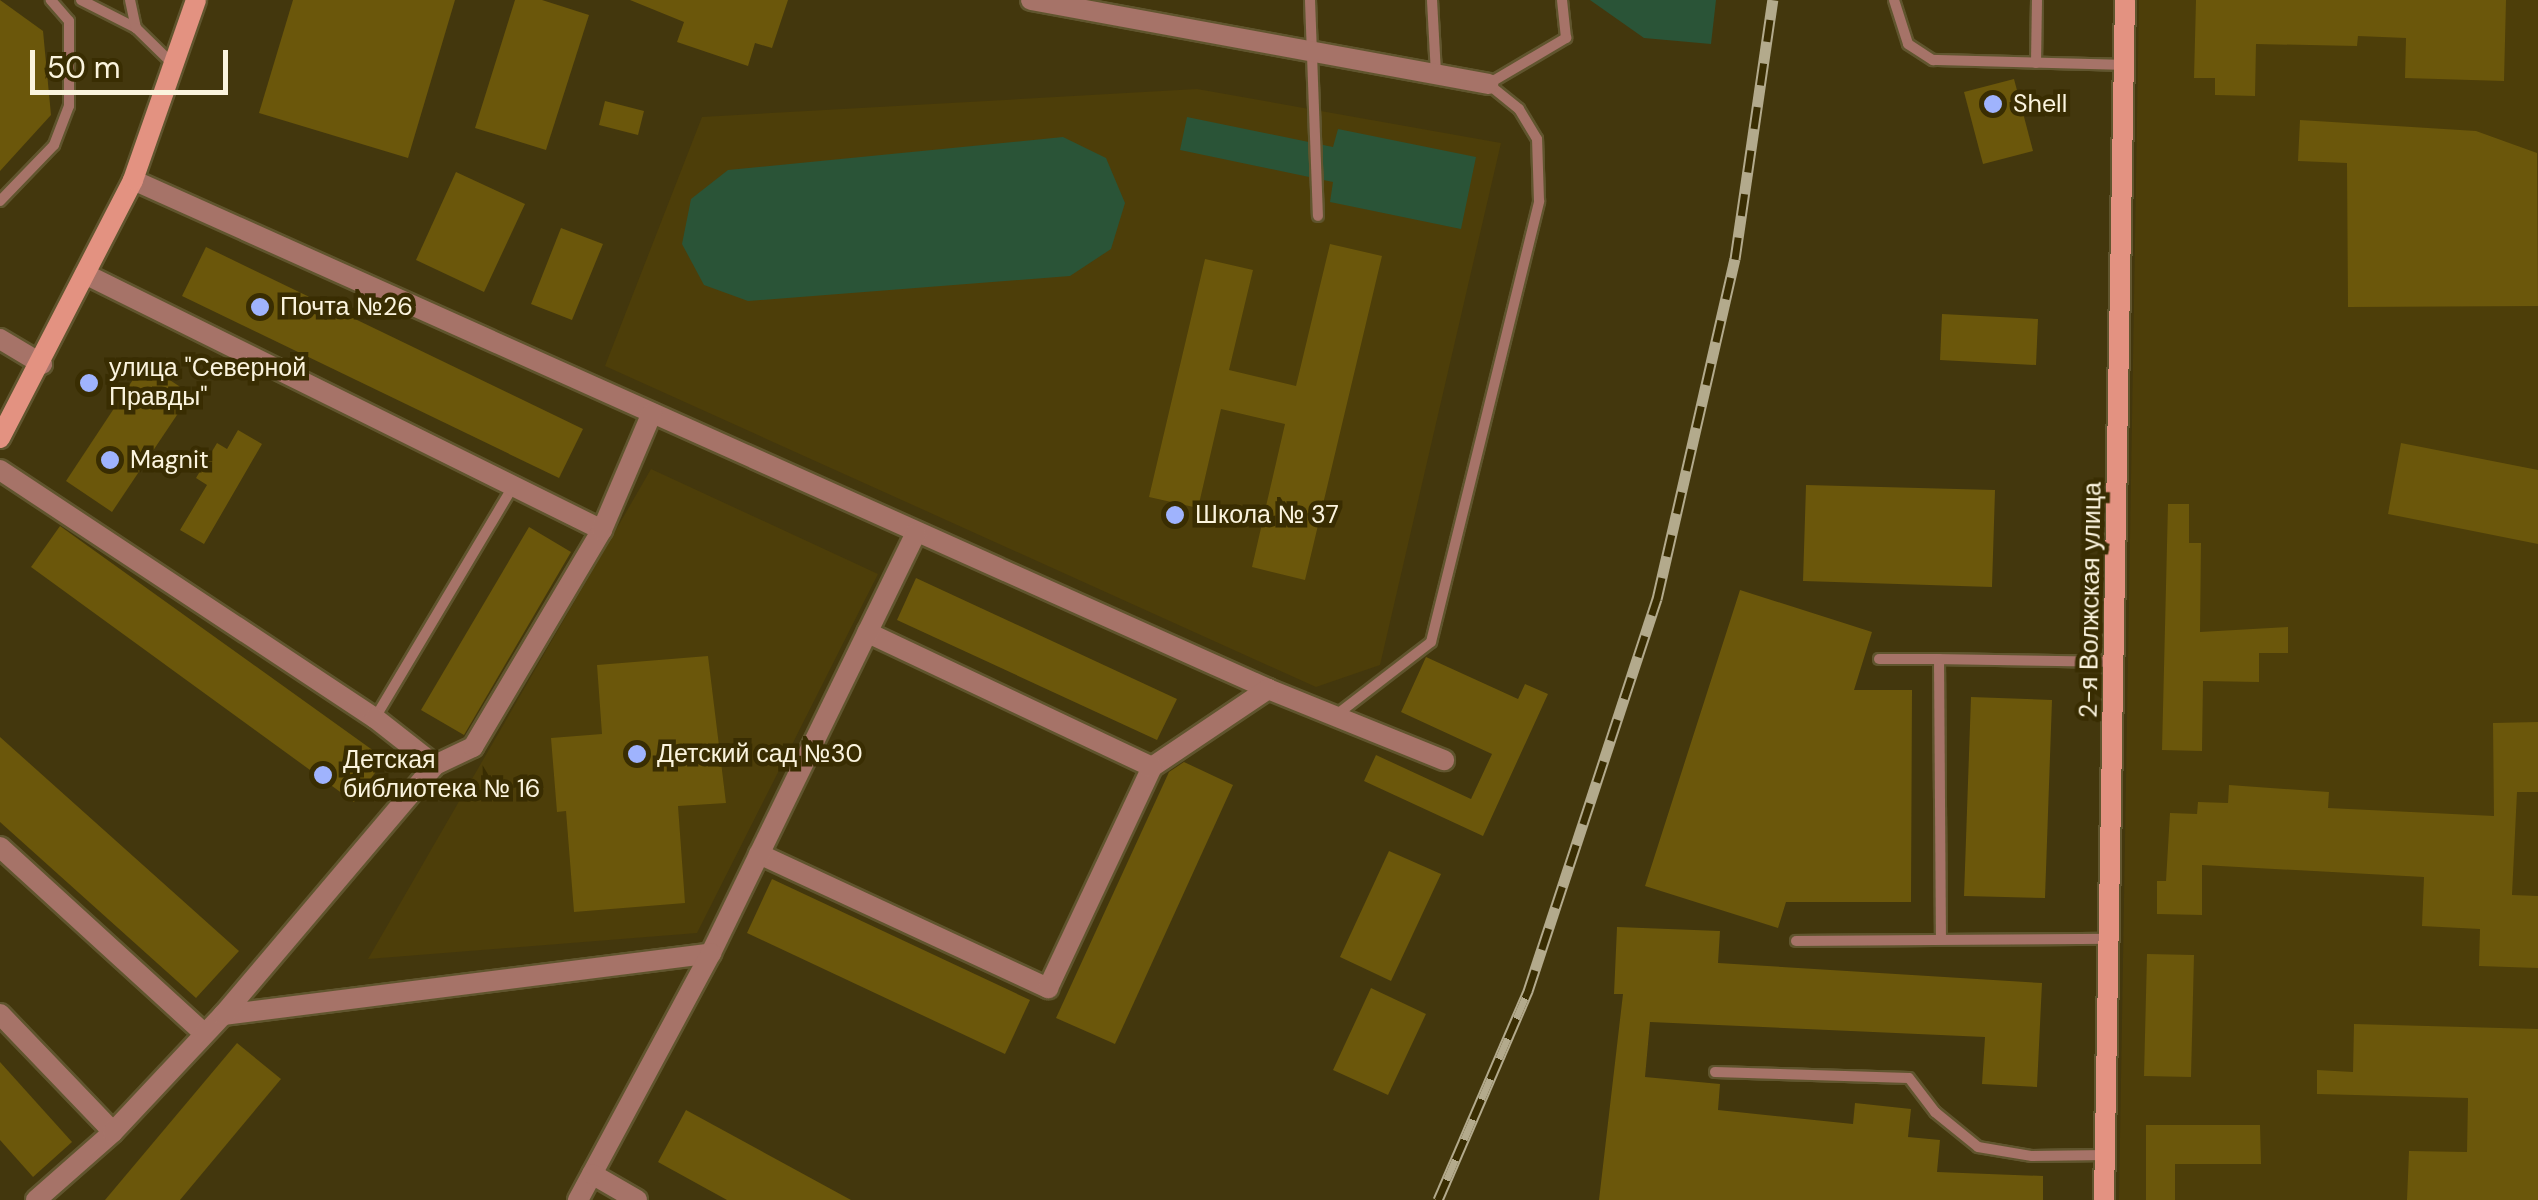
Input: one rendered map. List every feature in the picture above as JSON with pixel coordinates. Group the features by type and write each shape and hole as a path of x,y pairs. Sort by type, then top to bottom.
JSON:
{"street":[{"path":"0,438 42,364 133,180 196,0"},
{"path":"1031,0 1488,84"},
{"name":"2-я Волжская улица","path":"2104,1200 2126,0"},
{"path":"133,180 1268,689 1444,760"},
{"path":"85,274 602,530"},
{"path":"0,339 42,364"},
{"path":"36,1200 113,1132 224,1015 435,765 473,747 602,530 652,413"},
{"path":"0,470 375,718 435,765"},
{"path":"578,1200 710,954 916,533"},
{"path":"867,632 1152,766"},
{"path":"759,854 1048,988 1152,766 1268,689"},
{"path":"0,847 204,1033"},
{"path":"224,1015 710,954"},
{"path":"0,1014 113,1132"},
{"path":"592,1174 636,1200"}],"lane":[{"path":"0,201 54,145 68,106 69,21 50,0"},
{"path":"81,0 136,28 176,66"},
{"path":"130,0 136,28"},
{"path":"1310,0 1318,216"},
{"path":"1432,0 1436,75"},
{"path":"1335,716 1431,642 1539,201 1536,139 1519,109 1488,84 1566,38 1562,0"},
{"path":"1894,0 1908,44 1933,60 2124,66"},
{"path":"2036,63 2037,0"},
{"path":"375,718 514,484"},
{"path":"1879,659 2115,662"},
{"path":"1939,659 1942,937"},
{"path":"1796,941 1942,937 2110,939"},
{"path":"1715,1072 1909,1078 1935,1112 1978,1147 2032,1156 2107,1156"}],"shaded area":[{"path":"2139,0 2538,0 2538,1200 2119,1200"},
{"name":"Школа № 37","path":"1197,89 1501,143 1380,665 1316,687 605,366 702,117"},
{"name":"Детский сад №30","path":"651,469 878,574 697,933 368,959"}],"green space":[{"path":"1590,0 1716,0 1711,44 1644,38"},
{"path":"1187,117 1333,147 1338,129 1476,157 1461,229 1330,202 1333,182 1180,150"},
{"path":"1063,137 1106,158 1125,203 1111,249 1070,276 748,301 704,285 682,244 691,199 728,170"}],"building":[{"path":"0,0 43,31 51,115 0,171"},
{"path":"293,0 455,0 408,158 259,113"},
{"path":"515,0 542,0 589,15 546,150 475,128"},
{"path":"630,0 788,0 772,48 755,43 748,66 677,42 684,22"},
{"path":"2196,0 2506,0 2504,81 2405,78 2406,38 2358,36 2357,46 2256,44 2255,96 2215,95 2215,78 2194,78"},
{"path":"2014,79 2033,151 1983,164 1964,92"},
{"path":"605,101 644,111 638,135 599,125"},
{"path":"2300,120 2476,131 2537,153 2538,306 2348,307 2347,163 2298,161"},
{"path":"456,172 525,204 484,292 416,260"},
{"path":"561,228 603,244 572,320 531,304"},
{"path":"1330,244 1382,256 1305,580 1252,567 1285,424 1221,409 1198,508 1149,497 1205,259 1253,270 1229,370 1296,386"},
{"path":"206,247 583,429 559,478 182,296"},
{"path":"1942,314 2038,319 2036,365 1940,360"},
{"path":"144,363 191,394 112,512 66,481"},
{"path":"238,430 262,444 204,544 180,530 207,485 196,478 217,443 227,449"},
{"path":"2401,443 2538,470 2538,544 2388,514"},
{"path":"1806,485 1995,490 1992,587 1803,581"},
{"path":"2168,504 2189,504 2189,543 2201,543 2200,632 2288,627 2288,653 2259,653 2259,682 2203,681 2202,751 2162,750"},
{"path":"60,526 385,759 354,802 31,567"},
{"path":"529,527 571,552 464,735 421,710"},
{"path":"916,578 1177,699 1157,740 897,620"},
{"path":"1740,590 1872,632 1854,690 1912,690 1911,902 1786,902 1778,928 1645,886"},
{"path":"708,656 726,803 678,806 685,903 574,912 566,811 557,812 551,738 602,734 597,665"},
{"path":"1426,657 1518,699 1525,684 1548,694 1483,836 1364,781 1376,755 1471,799 1492,754 1401,712"},
{"path":"1971,697 2052,700 2045,898 1964,896"},
{"path":"2538,722 2538,792 2517,792 2512,895 2538,896 2538,968 2479,966 2480,929 2422,926 2424,877 2202,865 2202,915 2157,914 2157,881 2166,881 2170,813 2197,814 2198,802 2228,803 2229,785 2329,792 2328,808 2494,816 2493,723"},
{"path":"0,737 239,951 196,998 0,822"},
{"path":"1184,762 1233,785 1115,1044 1056,1018 1169,772"},
{"path":"1389,851 1441,874 1391,981 1340,957"},
{"path":"772,879 1030,1000 1005,1054 747,933"},
{"path":"1617,927 1720,931 1718,963 2042,983 2037,1087 1982,1084 1985,1037 1650,1022 1645,1077 1720,1084 1718,1110 1853,1124 1855,1103 1911,1109 1908,1137 1940,1140 1937,1172 2043,1176 2043,1200 1599,1200 1623,994 1614,994"},
{"path":"2147,954 2194,955 2191,1077 2144,1076"},
{"path":"1371,988 1426,1014 1388,1095 1333,1070"},
{"path":"2354,1024 2538,1029 2538,1200 2407,1200 2409,1151 2467,1152 2468,1098 2317,1094 2317,1070 2353,1072"},
{"path":"237,1043 281,1079 180,1200 105,1200"},
{"path":"0,1062 72,1142 33,1177 0,1140"},
{"path":"686,1110 851,1200 727,1200 658,1162"},
{"path":"2146,1125 2260,1125 2261,1164 2175,1164 2175,1200 2146,1200"}],"railway":[{"path":"1438,1200 1528,991 1657,599 1735,259 1773,0"}],"place":[{"name":"Shell","path":"1993,104"},
{"name":"Почта №26","path":"260,307"},
{"name":"улица \"Северной Правды\"","path":"89,383"},
{"name":"Magnit","path":"110,460"},
{"name":"Школа № 37","path":"1175,515"},
{"name":"Детский сад №30","path":"637,754"},
{"name":"Детская библиотека № 16","path":"323,775"}]}
